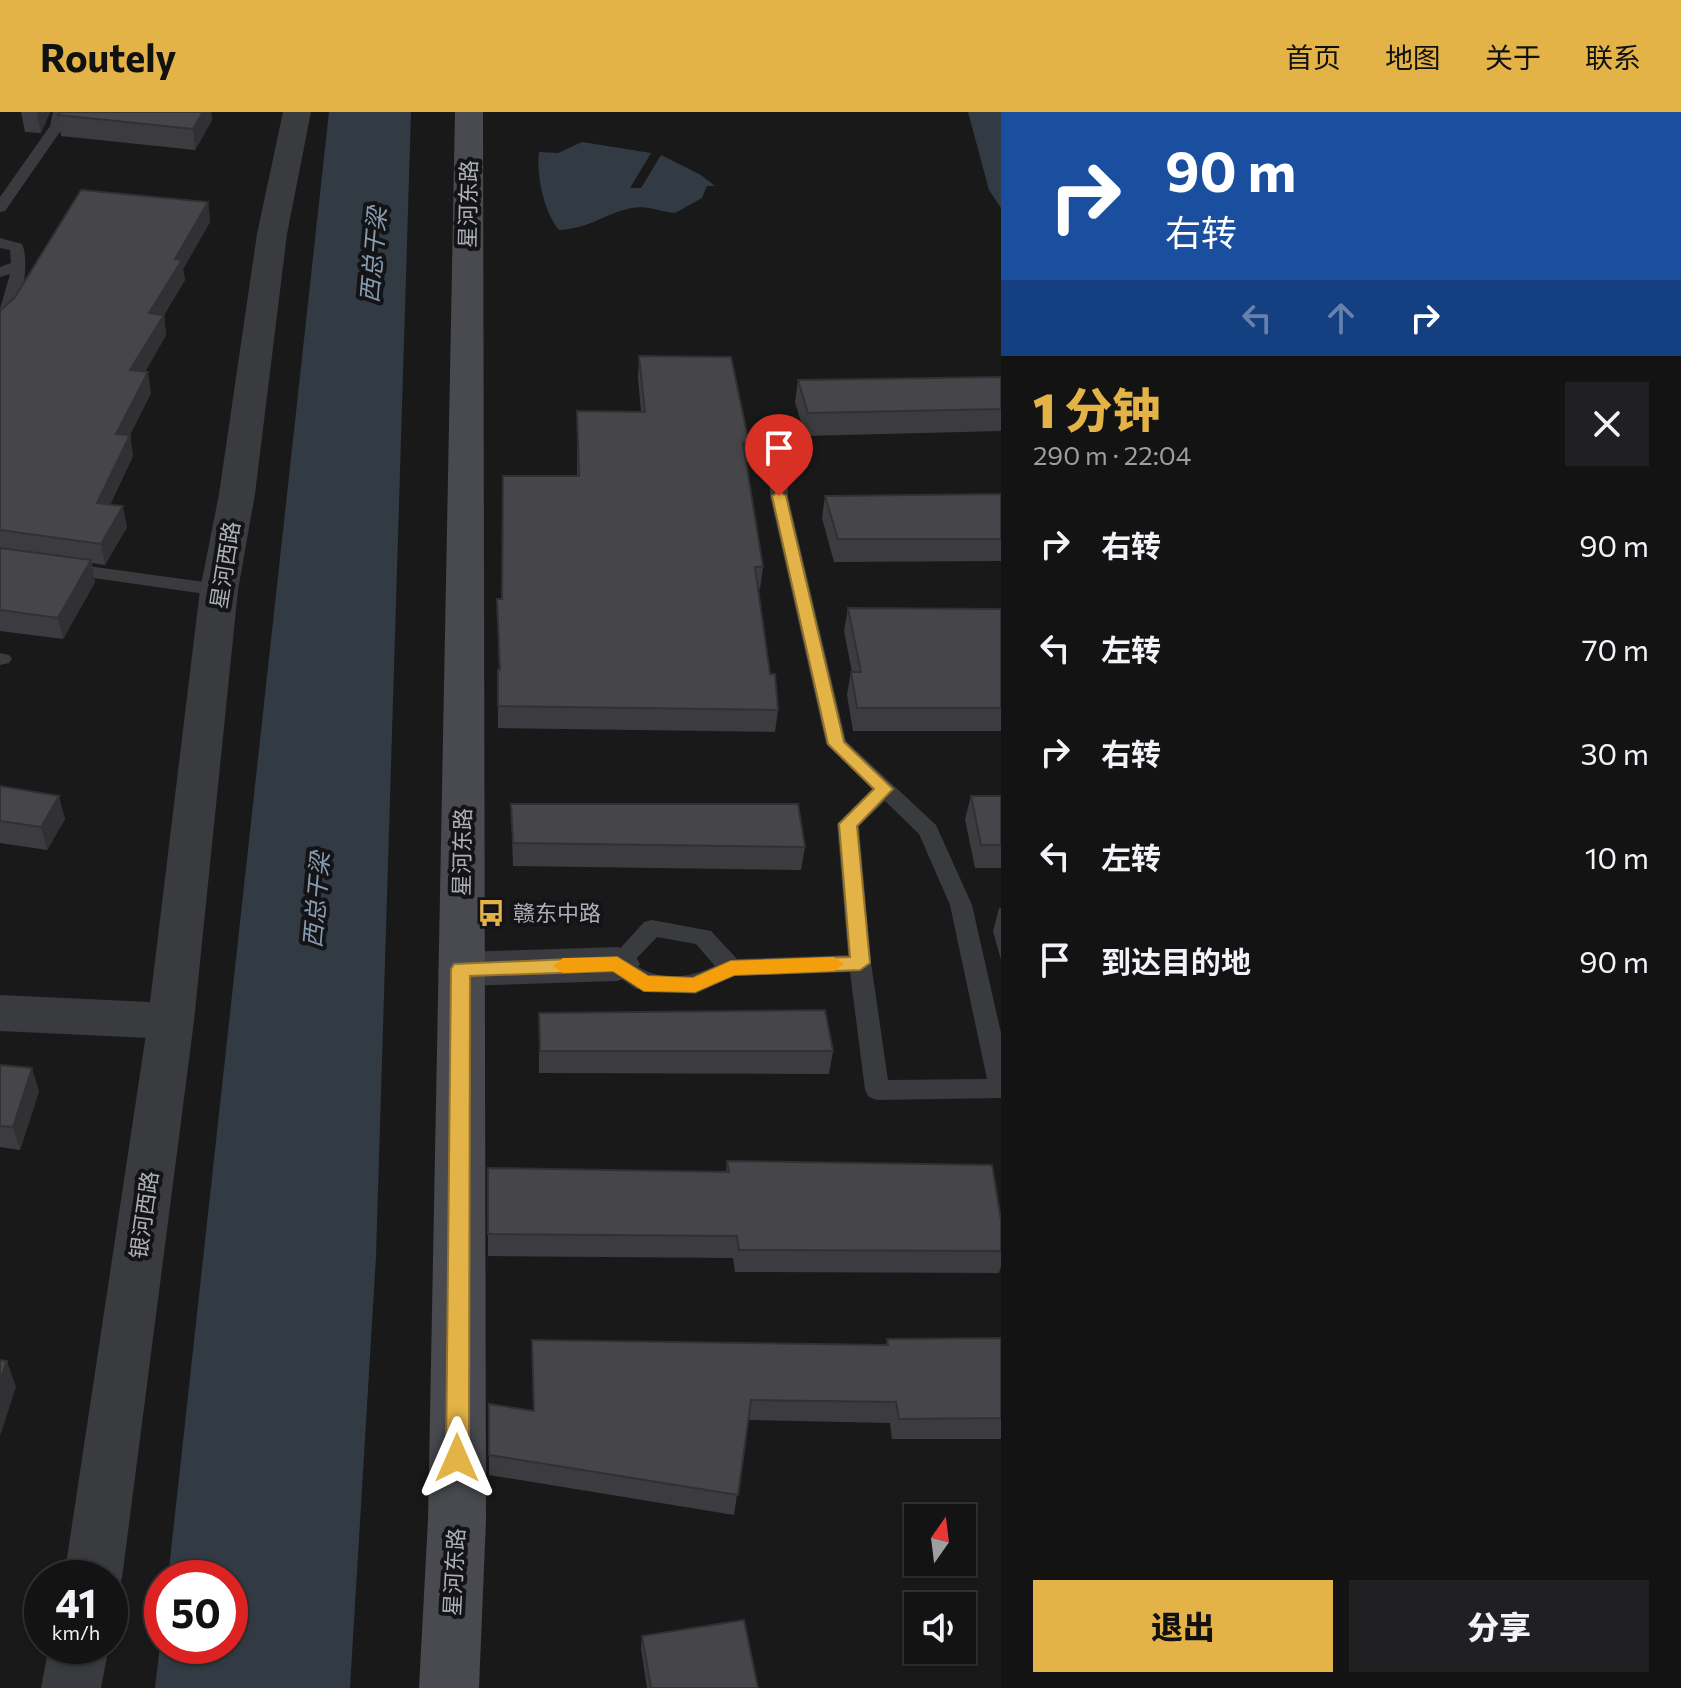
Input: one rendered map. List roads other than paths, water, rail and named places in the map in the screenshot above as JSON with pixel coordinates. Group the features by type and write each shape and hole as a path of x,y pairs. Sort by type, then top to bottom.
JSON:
{"main road":[{"name":"星河东路","path":"449,1688 457,1520 469,112"}],"street":[{"name":"星河西路","path":"171,1021 219,590 241,463 272,234 297,112"},
{"path":"461,969 617,964"},
{"path":"0,1013 171,1021"},
{"name":"银河西路","path":"96,1560 171,1021"},
{"path":"71,1688 76,1664"}],"lane":[{"path":"0,208 57,126 60,112"},
{"path":"0,243 17,247 19,265 15,292 0,327"},
{"path":"0,272 19,265"},
{"path":"778,434 779,496 836,744 885,789 928,830 961,905 1001,1087 877,1090 860,963 848,824 885,789"},
{"path":"47,566 219,590"},
{"path":"731,968 703,937 652,928 617,964 644,983 695,985 731,968 860,963"}],"water":[{"name":"西总干梁","path":"329,112 411,112 376,1256 350,1688 155,1688 158,1664 248,1664 248,1560 170,1560"},
{"path":"968,112 1001,112 1001,208 989,190"},
{"path":"582,142 651,153 630,188 641,188 661,155 701,175 715,186 707,186 702,198 675,213 632,208 580,227 559,230 542,193 539,152 558,153"}],"place":[{"name":"赣东中路","path":"491,913"}]}
